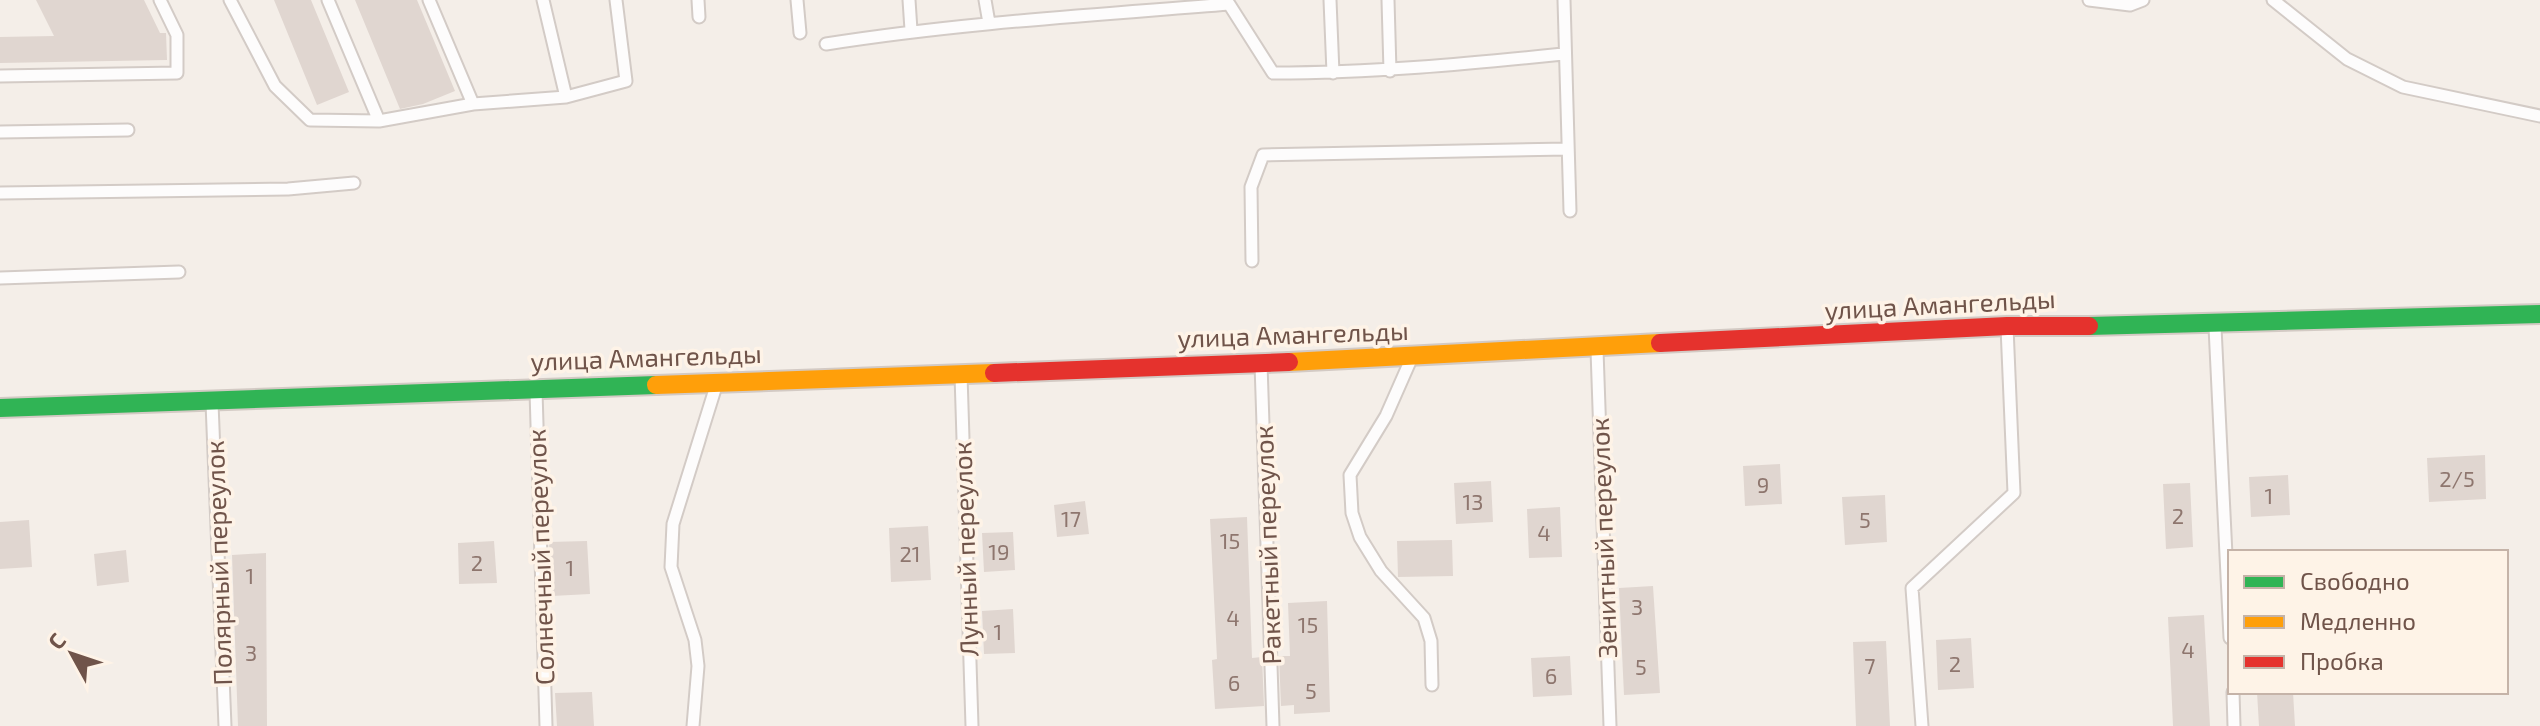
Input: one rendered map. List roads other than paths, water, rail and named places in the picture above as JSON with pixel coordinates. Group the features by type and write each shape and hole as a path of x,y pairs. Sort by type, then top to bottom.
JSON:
{"street":[{"name":"улица Амангельды","path":"0,408 1412,357 2007,326 2215,325 2540,314"}],"lane":[{"path":"0,76 177,73 177,35 160,0"},
{"path":"230,0 275,86 310,120 379,121 473,104 566,97 626,81 616,0"},
{"path":"328,0 379,121"},
{"path":"429,0 473,104"},
{"path":"543,0 566,97"},
{"path":"698,0 699,17"},
{"path":"797,0 800,33"},
{"path":"909,0 911,30"},
{"path":"985,0 989,23"},
{"path":"1330,0 1333,73"},
{"path":"1388,0 1390,71"},
{"path":"1564,0 1563,54 1570,211"},
{"path":"2089,0 2130,5 2143,0"},
{"path":"2273,0 2347,59 2403,87 2540,116"},
{"path":"826,44 911,30 933,32 989,23 1229,4 1273,73 1333,73 1344,69 1390,71 1563,54"},
{"path":"0,132 128,130"},
{"path":"1252,261 1251,187 1263,155 1568,149"},
{"path":"0,193 288,189 354,183"},
{"path":"0,278 179,272"},
{"path":"2215,325 2228,596"},
{"path":"1922,726 1912,588 2014,493 2007,326"},
{"name":"Зенитный переулок","path":"1597,349 1610,726"},
{"path":"1412,357 1386,416 1350,475 1350,487 1352,513 1360,537 1381,571 1424,618 1431,641 1432,685"},
{"name":"Ракетный переулок","path":"1261,363 1273,726"},
{"name":"Лунный переулок","path":"961,372 972,726"},
{"path":"693,726 698,666 695,640 671,567 673,524 717,382"},
{"name":"Солнечный переулок","path":"536,388 546,726"},
{"name":"Полярный переулок","path":"212,400 225,726"},
{"path":"2233,694 2234,726"}]}
